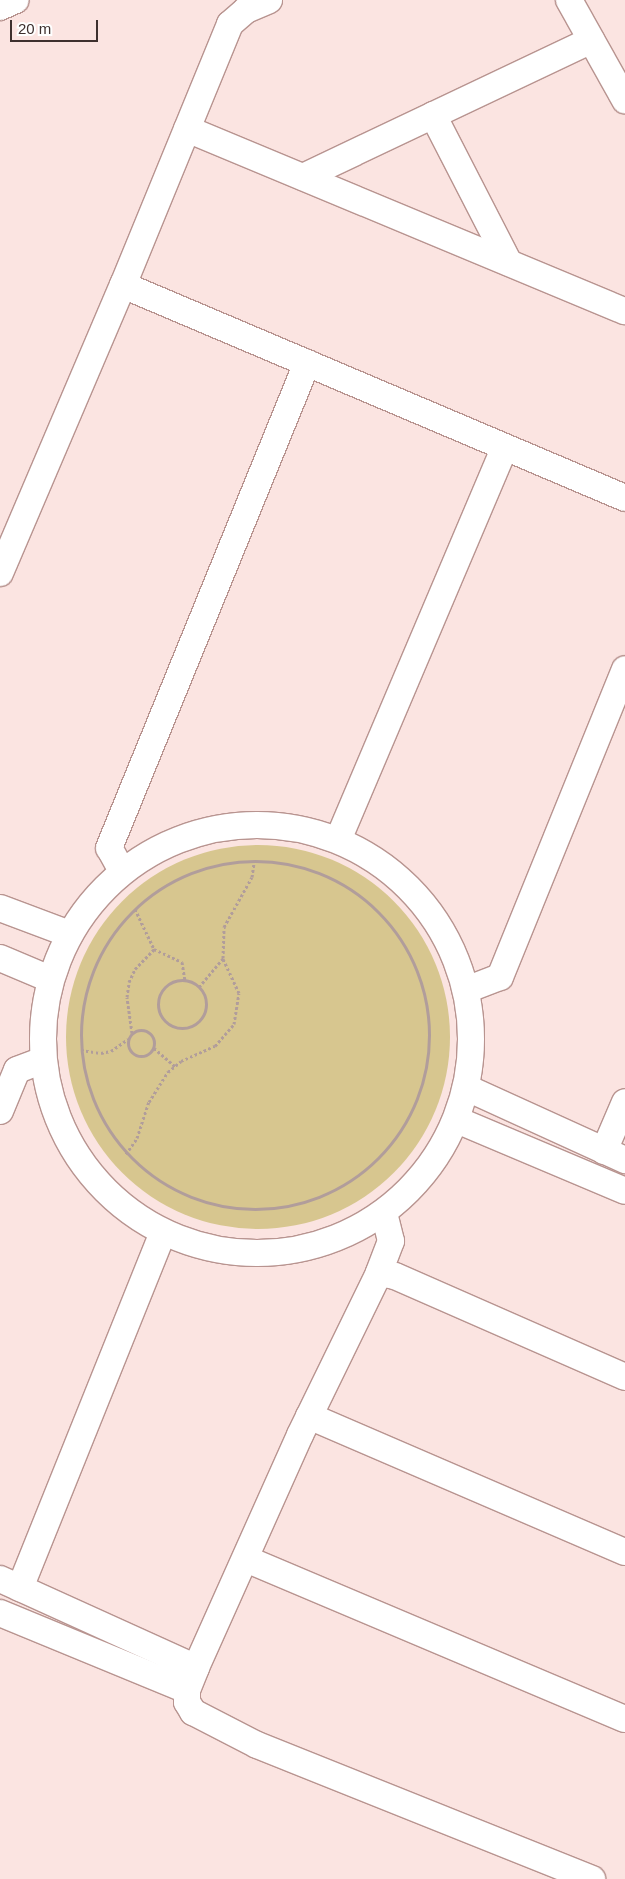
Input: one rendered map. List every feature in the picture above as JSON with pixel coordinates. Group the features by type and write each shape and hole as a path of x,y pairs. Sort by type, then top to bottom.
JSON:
{"street":[{"path":"0,7 16,0"},
{"path":"0,572 123,285 230,24 246,10 269,0"},
{"path":"569,0 625,100"},
{"path":"303,177 591,40"},
{"path":"433,114 509,263"},
{"path":"187,128 625,311"},
{"path":"123,285 625,498"},
{"path":"122,871 109,848 307,363"},
{"path":"338,840 504,448"},
{"path":"466,990 500,977 625,669"},
{"path":"249,825 294,828 338,840 376,860 409,887 436,920 456,957 466,990 472,1044 467,1088 457,1120 427,1172 384,1213 344,1236 300,1250 253,1254 207,1248 163,1233 122,1207 88,1172 62,1131 40,1061 43,1008 50,979 69,934 93,900 122,871 161,847 204,831 249,825"},
{"path":"0,908 69,934"},
{"path":"0,958 50,979"},
{"path":"0,1111 17,1070 40,1061"},
{"path":"467,1088 615,1156 625,1102"},
{"path":"457,1120 625,1191"},
{"path":"384,1213 391,1241 379,1273 310,1416 192,1679 187,1702 193,1712 257,1745 592,1879"},
{"path":"163,1233 10,1584 192,1679"},
{"path":"379,1273 395,1276 625,1377"},
{"path":"310,1416 625,1552"},
{"path":"246,1559 625,1718"},
{"path":"0,1613 192,1679"}],"path":[{"path":"126,1154 137,1138 158,1084 175,1066 215,1046 234,1024 239,993 223,958 224,927 252,876 254,862"},
{"path":"254,862 311,871 337,882 368,904 401,940 421,984 428,1021 424,1078 415,1105 401,1130 362,1173 338,1188 284,1207 245,1209 198,1200 164,1184 126,1154 95,1106 85,1079 81,1050 85,993 94,966 108,941 135,909 171,883 198,871 254,862"},
{"path":"135,909 154,949 180,960 185,980"},
{"path":"81,1050 91,1053 111,1051 128,1039 132,1033 127,997 129,982 135,969 154,949"},
{"path":"199,987 223,958"},
{"path":"185,980 199,987 206,1003 200,1020 184,1028 175,1027 161,1016 158,998 168,984 185,980"},
{"path":"132,1033 145,1031 151,1035 154,1048 175,1066"},
{"path":"128,1039 130,1052 136,1056 150,1054 154,1048"}],"shaded area":[{"path":"258,845 296,848 332,859 365,877 394,901 418,930 436,963 447,999 450,1037 447,1075 436,1111 418,1144 394,1173 365,1197 332,1215 296,1226 258,1229 220,1226 184,1215 151,1197 122,1173 98,1144 80,1111 69,1075 66,1037 69,999 80,963 98,930 122,901 151,877 184,859 220,848"}]}
